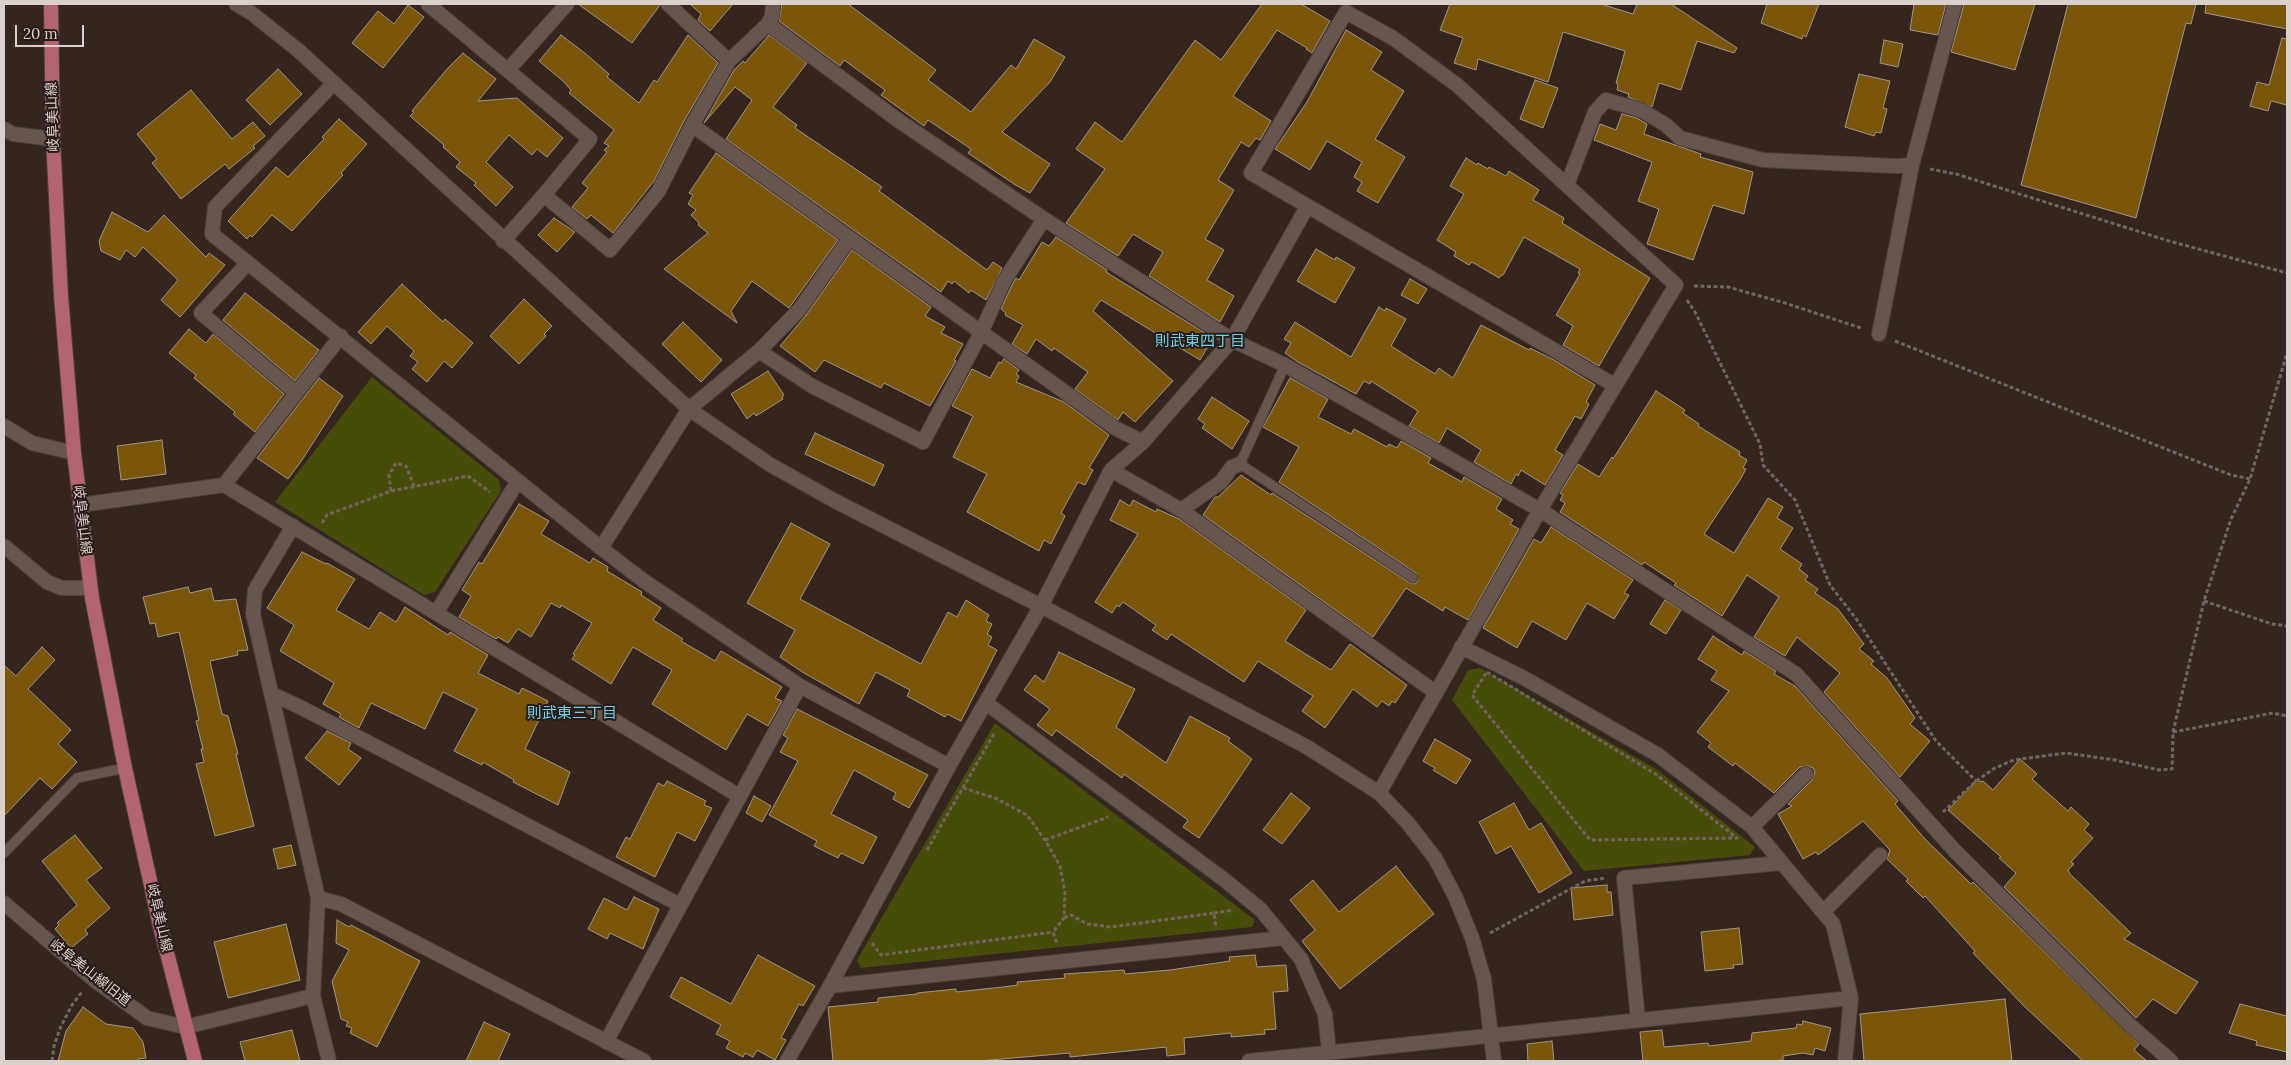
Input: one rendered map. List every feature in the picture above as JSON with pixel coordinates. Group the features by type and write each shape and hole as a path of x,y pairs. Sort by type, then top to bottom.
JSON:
{"main road":[{"name":"岐阜美山線","path":"51,4 53,139 61,296 74,453 90,588 125,768 185,1028 195,1061"}],"street":[{"path":"236,4 250,12 299,51 688,409 769,464 835,501 1041,606 1308,747 1379,793 1408,822 1435,858 1455,896 1472,938 1484,979 1494,1061"},
{"path":"428,4 590,139 544,195 503,240"},
{"path":"508,70 567,4"},
{"path":"668,4 729,61"},
{"path":"544,195 610,250 658,192 692,125 729,61 768,24 772,16 773,4"},
{"path":"1879,334 1912,165 1955,4"},
{"path":"1379,793 1540,510 1676,285 1457,85 1426,60 1393,38 1346,12 1251,173 1614,385"},
{"path":"768,24 902,123 1044,219 1232,340 1285,365 1540,510 1796,674 1929,824 2131,1026 2171,1061"},
{"path":"333,84 215,207 212,234 644,581 800,686 949,766"},
{"path":"1567,185 1595,112 1606,100 1641,110 1666,125 1680,138 1763,160 1896,166 1912,165"},
{"path":"692,125 1115,428 1143,442"},
{"path":"4,129 13,134 53,139"},
{"path":"787,1061 830,986 949,766 1041,606 1111,470 1143,442 1232,340 1307,207"},
{"path":"759,352 812,386 923,442 982,331 1004,281 1044,219"},
{"path":"601,548 688,409 759,352 800,309 849,239"},
{"path":"248,263 201,313 296,393"},
{"path":"224,485 341,336"},
{"path":"4,426 32,443 74,453"},
{"path":"1181,510 1221,482 1232,467 1240,464"},
{"path":"1111,470 1181,510 1435,692"},
{"path":"436,613 518,481"},
{"path":"80,505 224,485 739,796"},
{"path":"293,526 255,590 252,614 318,898 313,996 329,1061"},
{"path":"4,546 47,582 62,588 90,588"},
{"path":"1461,647 1524,678 1658,755 1752,828 1833,924 1851,998 1845,1061"},
{"path":"606,1042 800,686"},
{"path":"272,694 311,712 680,905"},
{"path":"986,703 1226,881 1262,910 1301,959 1324,1014 1329,1052"},
{"path":"1752,828 1806,774"},
{"path":"1823,912 1880,855"},
{"path":"1638,1020 1624,878 1781,863"},
{"path":"318,898 341,904 644,1061"},
{"name":"岐阜美山線旧道","path":"4,902 93,979 148,1018 185,1028"},
{"path":"830,986 1283,938"},
{"path":"185,1028 313,996"},
{"path":"1249,1061 1851,998"}],"lane":[{"path":"1285,365 1240,464 1413,578"},
{"path":"4,853 77,778 125,768"}],"path":[{"path":"1912,165 1956,174 2169,241 2287,273"},
{"path":"1676,285 1728,287 1785,303 1879,334 2231,475 2250,479"},
{"path":"1676,285 1695,312 1760,444 1764,465 1795,500 1830,585 1857,620 1936,741 1976,781"},
{"path":"1929,824 1976,781 1995,768 2014,760 2066,753 2115,760 2159,770 2172,769 2173,732 2204,601 2231,519 2250,479 2287,354"},
{"path":"391,491 389,475 396,463 406,466 414,486"},
{"path":"312,538 327,515 391,491 414,486 468,476 505,502"},
{"path":"2204,601 2272,624 2287,626"},
{"path":"1487,672 1654,773 1737,838 1590,840 1472,694 1487,672"},
{"path":"2173,732 2273,713 2287,716"},
{"path":"923,857 997,730"},
{"path":"942,780 995,798 1027,815 1045,840 1060,866 1065,893 1064,918"},
{"path":"1045,840 1113,815 1105,809"},
{"path":"1490,933 1585,881 1624,878"},
{"path":"877,934 872,942 881,955 1053,932 1064,918 1071,915 1087,924 1111,927 1214,913 1218,945"},
{"path":"1053,932 1063,962"},
{"path":"52,1061 54,1046 61,1026 72,1005 93,979"}],"shaded area":[{"path":"372,377 499,480 501,491 435,592 424,595 275,502"},
{"path":"1480,668 1656,769 1755,847 1750,855 1584,871 1452,700 1468,670"},
{"path":"995,723 1255,920 1252,927 861,968 857,960"}],"building":[{"path":"578,4 659,4 660,5 632,43"},
{"path":"690,4 733,4 710,31 698,20 701,14"},
{"path":"782,4 848,4 936,70 928,80 971,112 1011,65 1016,69 1034,39 1065,57 1050,82 1002,132 1050,164 1030,193 1014,184 968,153 971,149 928,120 924,126 881,95 885,90 844,60 840,66 779,21"},
{"path":"1262,4 1301,4 1330,21 1312,53 1277,30 1233,96 1271,121 1260,140 1256,138 1249,147 1241,142 1218,180 1234,190 1205,239 1224,250 1207,280 1234,296 1220,322 1149,276 1163,252 1133,234 1118,256 1066,223 1105,169 1076,149 1095,122 1122,142 1195,40 1221,60"},
{"path":"1450,4 1601,4 1633,14 1637,4 1671,4 1737,48 1734,53 1697,41 1681,90 1659,83 1652,107 1628,97 1629,94 1617,90 1618,84 1616,83 1625,51 1563,32 1548,82 1478,59 1476,70 1454,63 1463,38 1440,30"},
{"path":"1767,4 1819,4 1806,37 1803,35 1802,39 1761,23"},
{"path":"1914,4 1946,4 1938,35 1910,30"},
{"path":"1964,4 2035,4 2015,70 1951,52"},
{"path":"2068,4 2196,4 2191,24 2186,23 2136,218 2021,185"},
{"path":"2206,4 2287,4 2287,29 2205,13"},
{"path":"408,5 424,17 383,68 352,43 378,11 394,24"},
{"path":"1346,30 1382,52 1371,70 1404,91 1375,139 1405,157 1378,203 1357,191 1362,182 1354,177 1362,162 1327,141 1310,170 1275,149 1307,102"},
{"path":"561,35 609,74 607,77 639,103 654,80 657,82 688,35 718,63 684,121 654,181 613,233 591,215 587,219 572,207 588,188 582,183 607,152 604,150 609,146 604,143 614,130 569,93 571,90 563,81 539,61"},
{"path":"769,35 807,63 773,107 797,125 795,128 882,187 879,191 987,270 993,262 1002,268 986,300 971,290 969,293 954,281 952,284 948,281 941,292 726,139 752,100 735,87 704,123 734,70 743,61 745,63"},
{"path":"2282,38 2287,39 2287,105 2271,101 2268,111 2250,106 2257,82 2269,85"},
{"path":"1884,40 1903,44 1898,67 1880,63"},
{"path":"463,53 496,79 478,101 517,98 563,138 547,157 537,149 532,155 509,135 486,162 513,187 496,206 474,185 476,183 456,167 460,162 443,147 444,145 410,116 414,112 412,111 447,69"},
{"path":"278,69 302,94 270,125 246,100"},
{"path":"1859,74 1890,81 1883,108 1887,109 1881,133 1876,132 1874,136 1845,127"},
{"path":"1535,80 1558,88 1543,128 1520,119"},
{"path":"191,90 232,139 253,122 265,136 253,146 255,148 229,169 225,164 181,199 152,163 157,159 137,134"},
{"path":"1622,114 1637,118 1647,124 1644,134 1701,154 1700,157 1753,172 1744,214 1713,205 1693,260 1647,244 1659,209 1638,201 1652,162 1594,140 1600,124 1616,130"},
{"path":"339,119 367,144 341,173 343,175 292,231 272,215 252,237 250,235 247,239 228,221 276,167 288,177 324,139 322,137"},
{"path":"716,153 838,240 789,308 752,281 731,311 737,323 664,269 708,233 698,225 699,223 691,215 696,210 688,204 693,195 689,193"},
{"path":"1466,158 1477,165 1478,163 1488,169 1489,167 1506,176 1509,171 1539,190 1533,200 1564,218 1562,223 1650,278 1599,366 1563,345 1573,326 1556,315 1580,274 1578,273 1580,269 1524,237 1503,275 1499,278 1472,262 1469,265 1454,256 1456,252 1437,240 1464,194 1450,186"},
{"path":"112,212 148,232 164,215 206,257 209,253 225,265 180,317 161,300 178,280 143,247 135,257 126,250 120,260 101,251 99,241"},
{"path":"554,218 575,232 557,252 538,235"},
{"path":"1056,237 1107,270 1106,272 1213,338 1200,360 1101,300 1093,311 1173,381 1135,422 1123,412 1118,420 1075,389 1088,372 1054,348 1052,351 1036,339 1027,354 1012,344 1023,325 1005,315 1006,313 1001,309 1016,278 1019,280 1042,242 1049,246"},
{"path":"1316,249 1335,260 1336,257 1355,268 1335,303 1297,281"},
{"path":"852,250 931,307 925,316 945,327 941,333 963,344 954,360 956,361 930,406 884,383 881,388 824,360 815,372 780,346 807,314"},
{"path":"1410,279 1427,289 1418,304 1401,295"},
{"path":"402,284 443,322 445,319 473,343 452,368 444,361 427,382 412,369 418,362 410,356 414,351 387,326 371,344 358,332"},
{"path":"245,293 319,350 295,381 223,320"},
{"path":"524,299 552,326 544,334 546,336 519,364 490,336"},
{"path":"1379,307 1385,311 1386,308 1406,319 1391,346 1435,374 1439,368 1453,378 1481,325 1529,350 1530,348 1554,360 1595,385 1586,402 1589,404 1581,419 1575,416 1555,450 1563,455 1545,485 1521,470 1518,476 1516,474 1511,484 1474,462 1481,450 1447,428 1439,443 1409,426 1418,411 1371,381 1370,384 1364,381 1356,394 1285,353 1291,343 1284,339 1295,322 1351,357"},
{"path":"683,322 722,360 701,382 662,344"},
{"path":"189,329 206,343 213,334 284,394 255,432 233,414 235,412 194,378 196,375 169,353"},
{"path":"1004,359 1019,370 1016,374 1019,376 1016,382 1064,402 1109,435 1089,468 1093,470 1085,485 1078,482 1061,513 1065,516 1051,544 1044,540 1039,551 967,512 987,474 953,457 973,416 952,406 972,369 990,378 999,362 1001,363"},
{"path":"768,371 784,395 783,399 756,416 754,413 747,419 731,394"},
{"path":"319,378 343,396 288,479 257,458"},
{"path":"1290,378 1328,399 1318,417 1351,434 1354,429 1387,447 1389,444 1397,448 1401,441 1431,458 1428,463 1462,482 1464,477 1502,499 1496,509 1513,520 1510,524 1519,529 1468,620 1445,607 1443,611 1406,588 1373,637 1203,515 1215,497 1218,497 1241,475 1271,495 1272,493 1410,583 1415,584 1418,581 1416,573 1279,482 1299,447 1263,427"},
{"path":"1656,391 1685,410 1683,413 1699,424 1698,426 1740,452 1739,455 1747,460 1743,468 1746,469 1740,480 1704,534 1734,553 1768,498 1783,507 1777,518 1793,528 1780,549 1802,564 1799,569 1808,576 1805,580 1818,589 1815,593 1838,609 1864,644 1859,649 1874,661 1871,664 1887,678 1915,718 1910,724 1930,741 1900,777 1824,692 1840,673 1797,637 1785,656 1754,637 1779,597 1747,575 1722,616 1674,585 1676,583 1644,562 1642,565 1560,512 1565,503 1560,500 1563,495 1560,493 1578,464 1599,477 1612,457 1613,459"},
{"path":"1212,397 1249,421 1232,449 1202,428 1205,424 1198,419"},
{"path":"815,433 884,465 874,486 805,454"},
{"path":"162,440 166,474 121,480 117,446"},
{"path":"1120,500 1130,506 1133,500 1156,512 1157,509 1179,519 1306,610 1285,641 1331,670 1350,644 1407,685 1395,703 1392,701 1389,706 1382,701 1377,707 1353,689 1325,728 1302,711 1313,696 1258,661 1244,682 1171,634 1167,640 1152,630 1156,625 1123,602 1119,607 1117,605 1112,613 1095,602 1138,534 1110,520"},
{"path":"519,504 549,521 541,534 590,563 593,558 608,567 607,571 642,592 641,595 661,608 653,620 683,639 681,641 715,661 721,651 782,687 775,698 782,701 768,726 747,714 726,750 652,704 672,670 633,647 611,684 572,659 575,655 573,654 592,623 561,605 560,608 551,603 531,637 518,629 508,643 498,637 496,639 459,617 471,596 462,590 479,562 482,564"},
{"path":"791,523 830,544 800,599 921,664 948,612 957,617 966,600 989,615 986,621 992,624 987,634 992,637 988,645 997,650 961,721 947,714 945,717 907,696 910,690 876,672 859,704 780,657 795,630 747,603"},
{"path":"1551,527 1633,580 1624,593 1629,595 1614,619 1587,603 1566,640 1532,621 1517,648 1483,628 1534,539 1541,543"},
{"path":"302,552 327,563 355,579 336,610 369,629 380,612 396,622 405,607 448,635 450,632 488,655 478,673 519,694 522,688 548,701 525,749 570,772 558,805 513,782 514,780 483,762 482,765 454,751 477,709 443,692 425,729 371,703 359,728 339,717 341,714 323,704 334,683 280,651 294,625 267,608"},
{"path":"188,587 190,593 211,588 214,601 236,599 248,650 237,651 238,655 210,661 222,714 228,716 254,826 215,836 196,764 204,762 201,749 203,749 196,721 199,720 179,632 158,637 155,623 150,624 143,597"},
{"path":"1665,600 1681,610 1666,634 1650,624"},
{"path":"1713,636 1742,655 1744,651 1776,671 1774,674 1795,686 1898,801 1895,804 1925,839 1971,884 1973,882 2139,1044 2134,1050 2147,1061 2083,1061 2025,1007 1973,953 1975,951 1925,896 1923,898 1906,881 1908,879 1887,859 1890,850 1863,821 1818,855 1816,852 1803,859 1778,814 1792,806 1788,804 1812,780 1815,772 1813,768 1808,766 1800,767 1774,793 1735,763 1733,766 1708,747 1711,743 1697,732 1729,691 1711,680 1717,671 1698,659"},
{"path":"42,647 55,660 28,689 71,730 58,744 77,762 52,789 40,778 4,816 4,665 16,676"},
{"path":"1059,652 1135,689 1116,727 1166,763 1190,716 1230,738 1228,741 1252,759 1199,838 1183,827 1188,820 1124,774 1122,778 1056,730 1052,736 1037,725 1050,709 1024,690 1035,675 1044,682"},
{"path":"797,709 928,775 909,808 893,799 896,793 854,770 831,814 877,837 863,864 841,853 838,858 814,846 817,841 769,815 798,761 780,752 788,738 783,735"},
{"path":"327,731 351,743 348,749 361,758 339,785 305,758"},
{"path":"1435,739 1471,760 1456,784 1433,770 1435,768 1423,761"},
{"path":"2020,759 2037,774 2032,779 2068,811 2071,807 2089,824 2084,830 2093,838 2071,862 2074,864 2068,870 2070,874 2131,933 2124,939 2198,982 2176,1014 2153,999 2136,1018 2004,887 2016,873 1999,858 2001,857 1948,810 1978,779 1993,790"},
{"path":"667,781 706,801 704,805 712,808 695,841 677,832 655,877 616,857 626,837 630,839 658,783 664,786"},
{"path":"1291,793 1310,808 1282,844 1263,830"},
{"path":"754,796 771,806 762,822 746,813"},
{"path":"1514,803 1529,830 1541,823 1572,873 1539,893 1511,846 1496,854 1479,822"},
{"path":"75,835 102,868 86,880 110,908 85,930 88,934 71,948 55,929 59,925 57,923 77,905 42,861"},
{"path":"291,845 296,865 278,869 273,849"},
{"path":"1396,866 1434,914 1340,989 1302,941 1315,930 1290,900 1313,880 1339,912"},
{"path":"1607,885 1607,892 1611,892 1613,915 1574,920 1571,888"},
{"path":"634,897 659,909 643,949 610,933 607,939 588,929 604,898 627,910"},
{"path":"337,920 349,927 351,925 420,961 377,1047 350,1033 352,1028 346,1026 348,1022 341,1019 332,981 349,950 336,943"},
{"path":"286,924 300,980 228,998 214,942"},
{"path":"1739,928 1743,964 1733,965 1734,968 1705,971 1701,932"},
{"path":"758,955 815,986 803,1006 799,1004 781,1038 786,1040 775,1060 757,1050 753,1057 745,1053 743,1057 726,1048 730,1041 716,1034 721,1025 670,997 681,977 731,1004"},
{"path":"1255,955 1257,967 1286,965 1288,991 1273,992 1276,1029 1264,1030 1265,1034 1231,1037 1231,1033 1184,1038 1185,1054 1167,1056 1166,1047 1070,1057 1070,1053 979,1061 833,1061 828,1007 878,1002 878,998 917,993 956,989 956,992 1018,985 1017,982 1065,978 1064,974 1124,970 1125,974 1170,970 1230,961 1229,957"},
{"path":"2005,999 2012,1061 1864,1061 1860,1014"},
{"path":"2240,1004 2287,1016 2287,1052 2256,1045 2257,1041 2229,1033"},
{"path":"83,1007 106,1024 133,1028 143,1042 146,1058 138,1059 138,1061 58,1061 66,1031"},
{"path":"1803,1021 1831,1028 1825,1051 1815,1048 1813,1055 1803,1053 1783,1056 1783,1060 1772,1061 1643,1061 1640,1032 1662,1030 1664,1047 1708,1043 1709,1046 1751,1041 1752,1033 1796,1028 1797,1024 1802,1025"},
{"path":"484,1022 510,1034 498,1061 466,1061"},
{"path":"292,1030 300,1061 245,1061 240,1042"},
{"path":"1552,1041 1554,1061 1528,1061 1527,1044"}],"district":[{"name":"則武東四丁目","path":"1200,342"},
{"name":"則武東三丁目","path":"572,714"}]}
